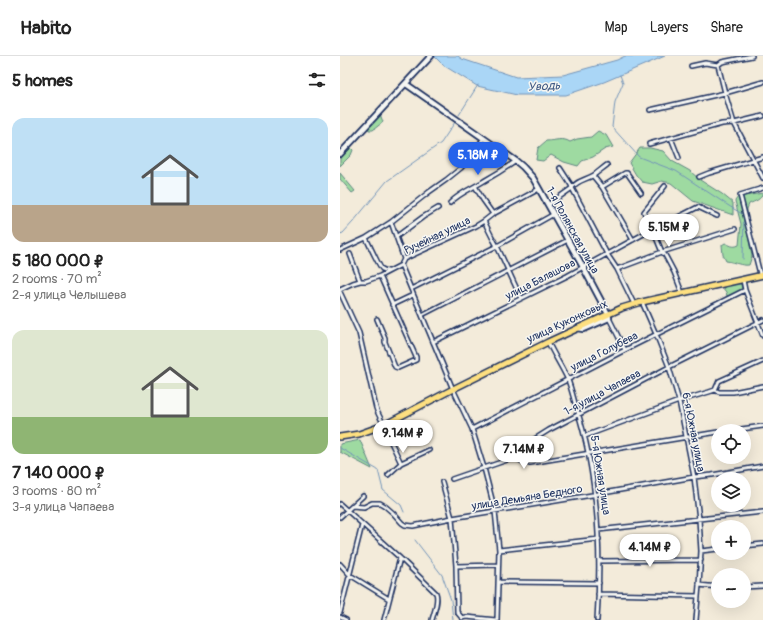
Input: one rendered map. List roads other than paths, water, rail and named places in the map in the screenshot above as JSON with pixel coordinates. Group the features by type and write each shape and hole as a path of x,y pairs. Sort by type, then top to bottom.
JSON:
{"main road":[{"name":"улица Куконковых","path":"548,342 622,308 642,302 743,280 762,274"},
{"name":"улица Куконковых","path":"340,437 359,434 384,425 409,410 453,388 633,302 681,290 762,274"}],"street":[{"path":"718,66 722,62 752,56"},
{"path":"340,154 430,57"},
{"path":"691,66 705,63 718,66"},
{"path":"718,66 734,123 763,178"},
{"path":"650,110 725,93 763,82"},
{"name":"1-я Полянская улица","path":"406,84 516,161 530,175 554,214 608,315"},
{"path":"649,144 722,124 734,123 763,116"},
{"path":"671,138 679,158"},
{"path":"340,250 366,238 391,222 446,180 461,168 483,139"},
{"path":"699,177 763,157"},
{"path":"450,203 516,161"},
{"path":"548,205 582,179 593,176 607,165"},
{"path":"560,168 571,185 607,254 617,269 633,302"},
{"path":"602,187 627,173 641,193"},
{"path":"593,176 602,187 633,240"},
{"path":"475,186 493,214"},
{"path":"665,186 644,212 662,252 674,272 681,290"},
{"path":"762,274 740,195 763,188"},
{"name":"Ручейная улица","path":"340,289 353,283 360,281 366,282 380,276 400,265 404,259 484,221 493,214 539,189"},
{"name":"улица Балашова","path":"433,342 583,267 649,231 698,207 717,216"},
{"path":"396,237 438,208"},
{"path":"410,289 497,246 554,214"},
{"path":"484,221 521,298"},
{"path":"391,222 404,259"},
{"path":"617,269 662,252 735,229"},
{"path":"366,238 376,256 379,266 388,271"},
{"path":"422,316 568,240"},
{"path":"350,254 360,281"},
{"path":"400,265 472,429 484,468 495,511 499,550 496,620 466,617 461,619 457,612 456,566 452,518 442,482"},
{"path":"378,319 395,367 398,368 416,360 380,276"},
{"path":"743,280 745,290 763,336"},
{"name":"улица Голубева","path":"472,429 745,290"},
{"path":"340,292 359,333 376,408 401,463"},
{"path":"392,305 413,295"},
{"name":"6-я Южная улица","path":"642,302 669,367 679,401 694,477 701,551 696,620"},
{"path":"608,315 625,350"},
{"name":"1-я улица Чапаева","path":"516,458 525,445 549,430 763,320"},
{"name":"5-я Южная улица","path":"548,342 567,380 579,415 589,454 595,494 599,539 599,583 596,620"},
{"path":"715,390 719,381 763,361"},
{"path":"585,436 679,401 715,390 719,392 733,392 763,386"},
{"path":"751,428 763,426"},
{"path":"452,479 513,458 516,458 522,462 530,463 711,433"},
{"path":"388,475 401,463 429,450"},
{"name":"улица Демьяна Бедного","path":"352,506 364,507 372,503 380,503 389,509 402,523 413,526 452,518 763,466"},
{"path":"340,517 363,496"},
{"path":"340,504 436,593 438,596 432,620"},
{"path":"598,530 763,512"},
{"path":"340,612 362,525"},
{"path":"499,550 599,539"},
{"path":"751,545 763,544"},
{"path":"701,551 711,550"},
{"path":"384,620 400,558"},
{"path":"599,561 700,560"},
{"path":"340,564 350,575 389,599"},
{"path":"456,566 498,565"},
{"path":"498,582 599,583"},
{"path":"699,585 711,586"},
{"path":"751,587 763,586"},
{"path":"598,594 698,596"},
{"path":"340,617 346,620"}],"water":[{"name":"Уводь","path":"434,56 458,56 462,59 516,77 563,75 617,60 625,56 665,56 604,82 566,95 517,95 477,86 443,65"}],"waterway":[{"path":"620,75 623,83 615,102 612,127 639,157 676,171 744,215 743,259"},
{"path":"459,115 478,85"},
{"path":"340,234 343,233 353,222 387,181 441,143 455,122"},
{"path":"340,448 378,470 383,490 401,505 404,512"},
{"path":"415,540 442,575 451,600 453,620"}]}
